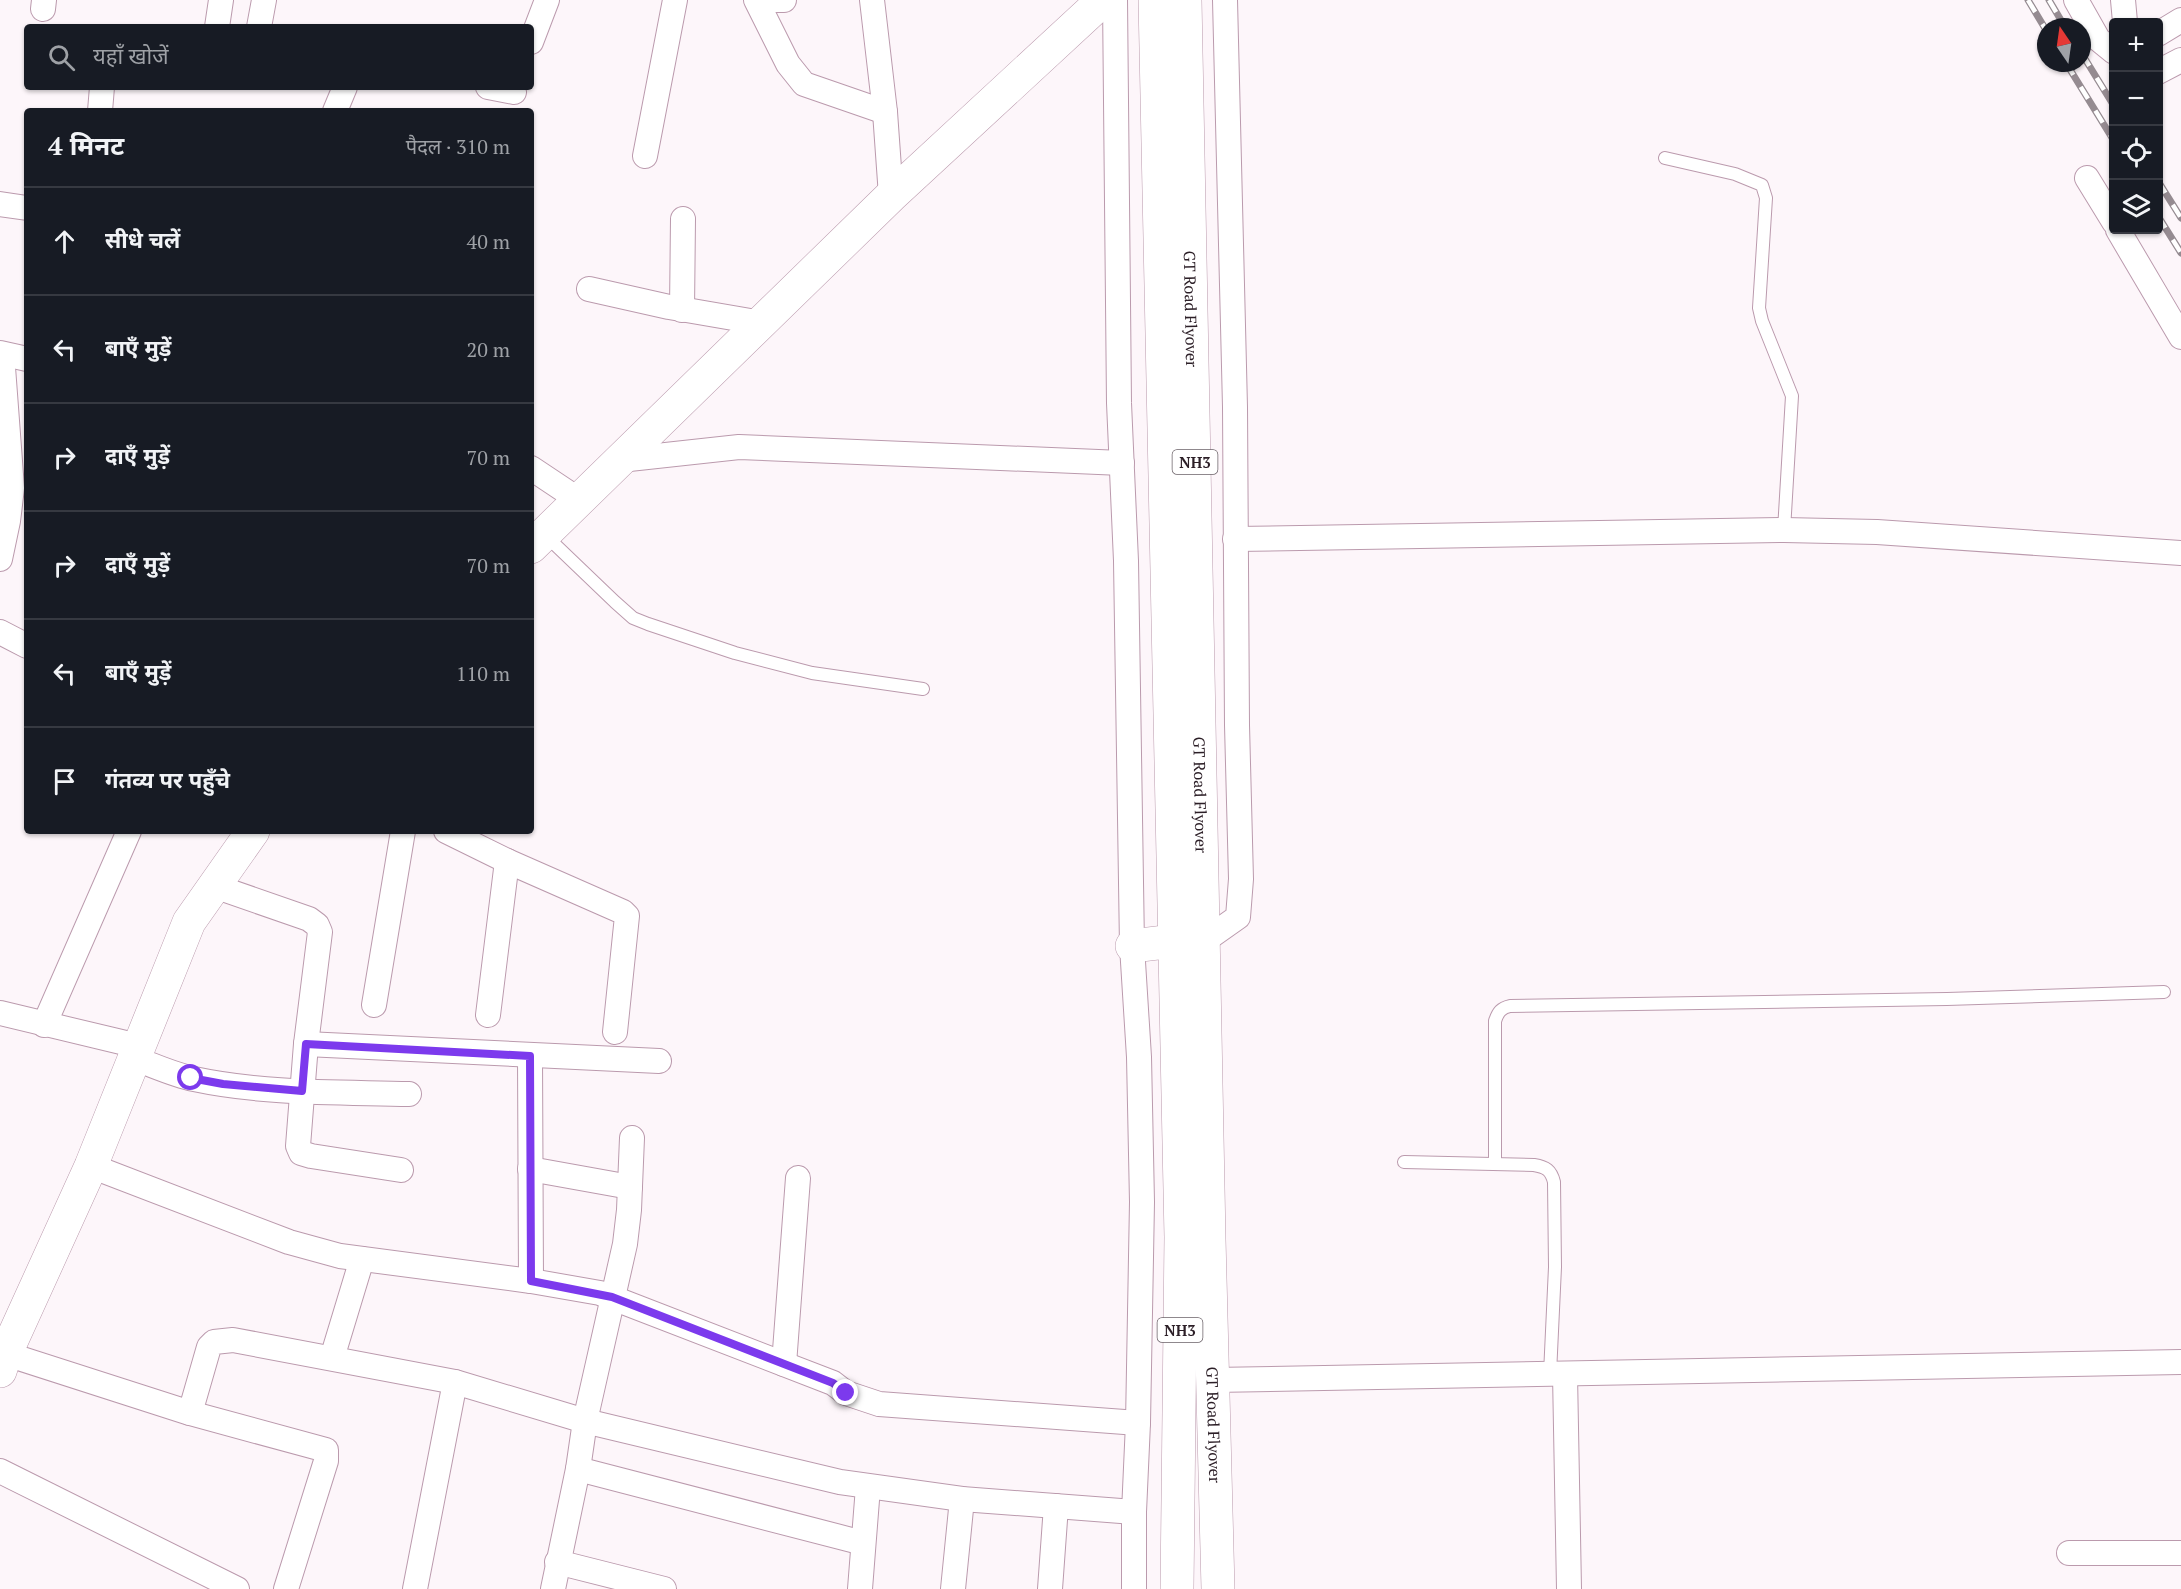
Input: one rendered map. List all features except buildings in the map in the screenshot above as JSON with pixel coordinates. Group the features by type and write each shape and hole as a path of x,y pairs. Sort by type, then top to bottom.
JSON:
{"main road":[{"path":"537,540 891,196 1104,0"},
{"name":"GT Road Flyover","path":"1155,0 1171,59 1189,941 1213,1380 1218,1589"},
{"name":"GT Road Flyover","path":"1171,59 1185,0"},
{"path":"2,1359 91,1166 189,922 251,834"},
{"path":"1132,946 1189,941"},
{"name":"GT Road Flyover","path":"1178,1589 1181,1237 1189,941"}],"street":[{"path":"218,24 221,0"},
{"path":"260,24 264,0"},
{"path":"534,34 547,0"},
{"path":"645,156 675,0"},
{"path":"756,0 788,64 804,84 885,112"},
{"path":"763,0 784,0"},
{"path":"872,0 885,112 891,196"},
{"path":"1115,0 1119,403 1126,573 1132,946 1142,1203 1134,1589"},
{"path":"1189,941 1238,917 1241,879 1235,407 1225,0"},
{"path":"2076,0 2098,39 2109,48"},
{"path":"2123,0 2125,18"},
{"path":"2163,31 2181,20"},
{"path":"2163,69 2181,60"},
{"path":"100,108 102,90"},
{"path":"336,108 344,90"},
{"path":"496,90 514,97"},
{"path":"2087,178 2109,214"},
{"path":"0,204 24,208"},
{"path":"682,310 683,219"},
{"path":"2120,234 2181,337"},
{"path":"589,289 682,310 762,322"},
{"path":"0,559 8,521 1,354 24,358"},
{"path":"620,460 739,447 1122,463"},
{"path":"534,470 579,501"},
{"path":"1235,539 1784,530 1877,532 2181,553"},
{"path":"0,632 24,644"},
{"path":"44,1024 128,834"},
{"path":"374,1005 402,834"},
{"path":"452,834 627,916 615,1032"},
{"path":"488,1015 507,861"},
{"path":"214,886 309,919 317,925 320,941 306,1044 298,1146 301,1152 310,1156 401,1170"},
{"path":"0,1013 136,1052 191,1078 223,1084 302,1091 410,1094"},
{"path":"306,1044 659,1061"},
{"path":"530,1056 531,1281"},
{"path":"553,1589 578,1469 585,1421 625,1244 632,1138"},
{"path":"91,1166 318,1251 531,1281 612,1297 833,1383 846,1393 879,1404 1138,1423"},
{"path":"530,1169 630,1187"},
{"path":"784,1364 798,1178"},
{"path":"332,1358 362,1259"},
{"path":"190,1413 209,1347 214,1342 233,1340 456,1382 585,1421 810,1476 868,1487 962,1499 1134,1512"},
{"path":"2,1359 326,1450 326,1461 286,1589"},
{"path":"1213,1380 2181,1362"},
{"path":"1558,1374 1569,1589"},
{"path":"415,1589 456,1382"},
{"path":"578,1469 863,1543"},
{"path":"0,1471 237,1589"},
{"path":"860,1589 868,1487"},
{"path":"953,1589 962,1499"},
{"path":"1050,1589 1056,1506"},
{"path":"2069,1553 2181,1553"},
{"path":"557,1562 664,1589"}],"lane":[{"path":"1665,158 1735,174 1762,185 1764,188 1766,198 1759,308 1792,396 1784,530"},
{"path":"537,540 633,618 648,624 743,655 812,673 923,689"},
{"path":"1495,1164 1495,1021 1497,1013 1504,1007 1947,999 2164,992"},
{"path":"1404,1162 1534,1165 1546,1167 1552,1173 1558,1374"}],"railway":[{"path":"2028,0 2039,18"},
{"path":"2049,0 2060,18"},
{"path":"2091,69 2109,98"},
{"path":"2072,72 2109,133"},
{"path":"2163,189 2181,218"},
{"path":"2163,224 2181,253"}],"route":[{"path":"191,1078 223,1084 302,1091 306,1044 530,1056 531,1281 612,1297 833,1383 846,1393"}]}
